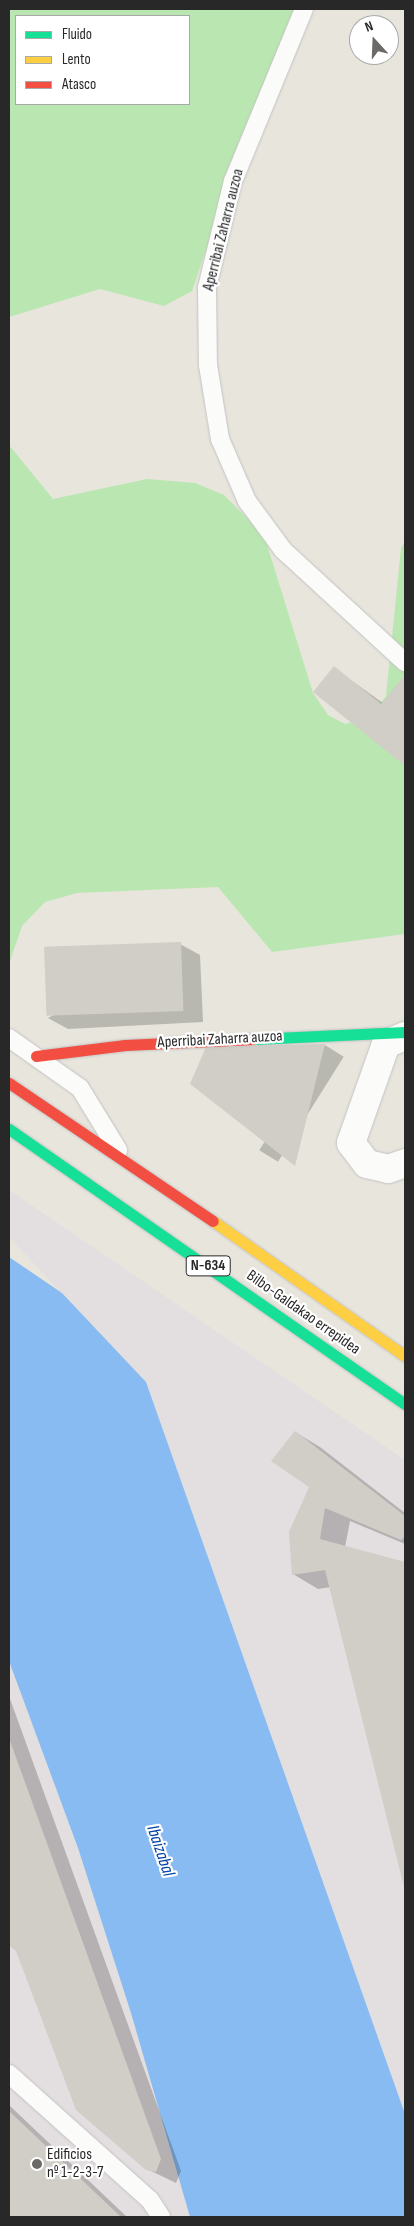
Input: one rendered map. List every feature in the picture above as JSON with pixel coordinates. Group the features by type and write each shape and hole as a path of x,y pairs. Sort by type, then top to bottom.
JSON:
{"main road":[{"name":"Aperribai Zaharra auzoa","path":"36,1056 125,1045 405,1034"},
{"name":"Bilbo-Galdakao errepidea","path":"9,1083 124,1159 405,1356"},
{"name":"Bilbo-Galdakao errepidea","path":"9,1130 405,1404"}],"street":[{"name":"Aperribai Zaharra auzoa","path":"405,1034 386,1044 351,1143 367,1164 388,1169 405,1163"}],"lane":[{"name":"Aperribai Zaharra auzoa","path":"304,9 233,182 207,288 208,366 220,439 247,501 283,550 405,662"},
{"path":"9,1038 80,1088 124,1159"},
{"path":"9,2074 150,2200 161,2217"}],"shaded area":[{"path":"9,1190 405,1460 405,2114 146,1382 9,1237"},
{"path":"9,1661 78,1848 131,2013 190,2217 9,2217"}],"green space":[{"path":"9,9 301,9 217,217 192,291 164,306 100,289 9,317"},
{"path":"9,445 53,499 147,479 195,483 224,495 264,535 313,693 328,715 345,724 369,717 386,696 401,548 405,541 405,934 272,952 218,887 77,893 45,902 22,926 9,964"}],"water":[{"name":"Ibaizabal","path":"9,1257 62,1293 146,1382 405,2114 405,2217 190,2217 131,2013 78,1848 9,1661"}],"building":[{"path":"334,666 381,704 403,677 405,679 405,766 313,692"},
{"path":"181,942 183,1011 46,1016 44,947"},
{"path":"325,1044 295,1166 190,1084 206,1047"},
{"path":"295,1431 405,1516 405,1536 401,1540 325,1508 320,1539 405,1562 405,1891 325,1570 292,1575 289,1532 309,1487 271,1461"},
{"path":"9,1738 161,2159 156,2172 146,2170 76,2110 16,1951 9,1945"},
{"name":"Edificios nº 1-2-3-7","path":"9,2111 121,2217 9,2217"}],"traffic: fast":[{"path":"254,1039 405,1032"},
{"path":"9,1129 405,1404"}],"traffic: slow":[{"path":"213,1221 405,1356"}],"traffic: jam":[{"path":"36,1056 125,1045 254,1039"},
{"path":"9,1083 213,1221"}],"place":[{"name":"Edificios nº 1-2-3-7","path":"37,2164"}]}
